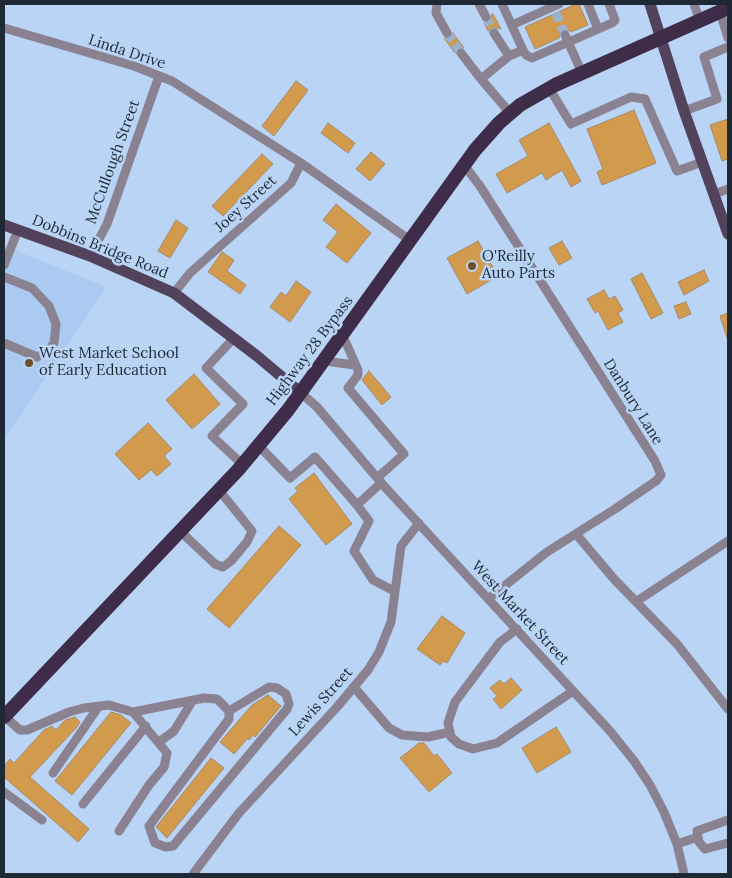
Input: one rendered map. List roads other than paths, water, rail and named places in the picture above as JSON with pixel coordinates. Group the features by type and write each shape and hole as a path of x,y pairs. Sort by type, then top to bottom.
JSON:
{"highway":[{"name":"Highway 28 Bypass","path":"4,717 219,490 258,445 325,361 464,165 484,139 510,113 549,88 725,8"}],"main road":[{"path":"650,4 684,112 728,234"},
{"name":"Dobbins Bridge Road","path":"4,225 90,256 174,293 234,338 301,393"}],"street":[{"path":"437,4 436,13 447,34"},
{"path":"479,4 486,17"},
{"path":"502,4 523,50 526,55 532,58 567,39 598,29 615,20 609,4"},
{"path":"588,4 598,29"},
{"path":"694,4 700,21"},
{"path":"512,25 556,8"},
{"path":"725,8 728,38"},
{"name":"Linda Drive","path":"4,28 134,66 179,85 301,164"},
{"path":"494,33 509,56"},
{"path":"567,39 582,73"},
{"path":"684,112 717,98 704,57 728,47"},
{"path":"481,79 509,56 523,50"},
{"path":"461,53 510,113"},
{"name":"McCullough Street","path":"90,256 107,224 159,76"},
{"path":"549,88 570,124 630,97 646,99 676,171 702,162"},
{"path":"301,164 411,241"},
{"name":"Joey Street","path":"174,293 190,272 291,183 301,164"},
{"name":"Danbury Lane","path":"464,165 480,186 644,444 661,475 656,481 547,552 488,599"},
{"path":"714,194 728,189"},
{"path":"4,265 18,230"},
{"path":"4,277 32,288 49,306 56,324 54,343 47,352 37,357 4,343"},
{"path":"342,336 358,375 348,388 404,454 358,505"},
{"path":"234,338 206,368 243,404 212,436 242,464"},
{"path":"325,361 354,365"},
{"name":"West Market Street","path":"301,393 317,407 379,480 610,731 640,769 664,812 677,844 684,874"},
{"path":"258,445 290,478 314,457 358,505 369,521 354,551 373,580 394,591"},
{"path":"180,531 215,564 223,567 231,561 247,542 252,531 247,522 219,490"},
{"name":"Lewis Street","path":"193,874 239,813 354,687 379,652 390,622 401,546 420,523"},
{"path":"576,534 614,579 678,644 728,709"},
{"path":"637,601 728,541"},
{"path":"517,629 500,642 455,702 448,723 451,737 459,744 472,750 497,743 573,692"},
{"path":"4,717 20,730 27,730 69,712 99,706 109,705 133,712 193,700 217,699 229,711 229,719 149,826 155,842 163,847 173,846 287,709 289,704 286,694 277,688 269,687 229,711"},
{"path":"354,687 389,728 402,735 428,737 450,732"},
{"path":"159,742 174,731 193,700"},
{"path":"53,773 99,706"},
{"path":"120,831 149,786 164,767 167,753 133,712"},
{"path":"84,804 146,726"},
{"path":"4,792 42,820"},
{"path":"728,820 697,831 698,837 705,849 728,842"},
{"path":"677,844 698,837"}],"tunnel":[{"path":"556,13 565,35"},
{"path":"486,17 494,33"},
{"path":"447,33 461,53"}],"place":[{"name":"O'Reilly Auto Parts","path":"472,266"},
{"name":"West Market School of Early Education","path":"29,363"}]}
